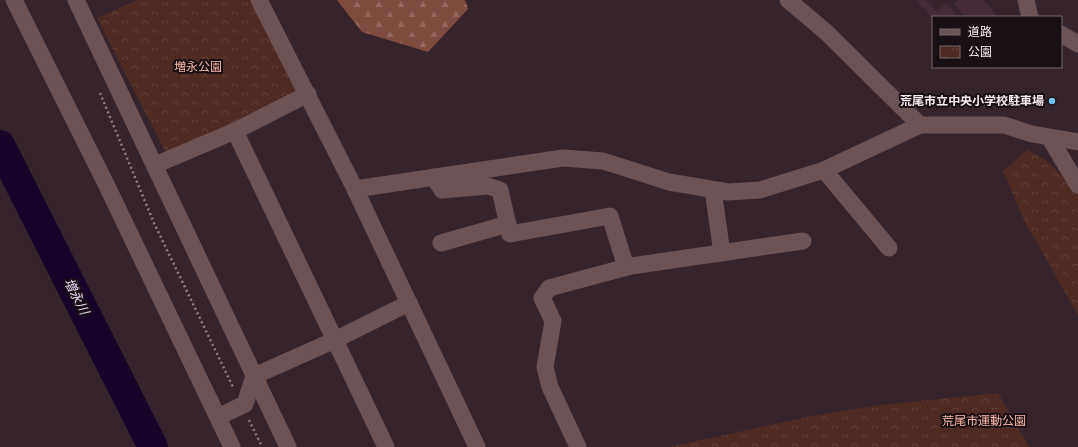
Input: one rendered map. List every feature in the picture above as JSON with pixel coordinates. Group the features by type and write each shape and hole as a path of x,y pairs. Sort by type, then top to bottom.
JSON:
{"street":[{"path":"14,0 106,184 232,447"},
{"path":"76,0 156,165 288,447"},
{"path":"259,0 355,189 477,447"},
{"path":"788,0 826,32 920,125"},
{"path":"1026,0 1030,16"},
{"path":"1062,35 1078,44"},
{"path":"156,165 235,131 308,94"},
{"path":"355,189 563,158 603,161 669,182 714,190 728,192 760,190 824,170 920,125 1004,125 1048,137 1078,142"},
{"path":"235,131 386,447"},
{"path":"1048,137 1078,185"},
{"path":"824,170 889,248"},
{"path":"434,177 442,190 488,186 500,190 510,234 610,216 626,267"},
{"path":"714,190 722,253"},
{"path":"441,243 508,224"},
{"path":"578,447 550,387 545,367 553,321 542,298 549,288 626,267 803,241"},
{"path":"218,417 245,404 254,376 335,340 409,303"}],"path":[{"path":"97,87 154,222 262,447"}],"shaded area":[{"path":"916,0 926,0 937,12 946,3 957,16 932,16 932,18"},
{"path":"958,0 984,0 997,16 965,16 954,4"}],"green space":[{"name":"増永公園","path":"138,0 252,0 298,97 166,153 97,18"},
{"path":"337,0 465,0 468,9 428,52 362,32"},
{"path":"1027,150 1047,161 1078,193 1078,315 1025,222 1003,171"},
{"name":"荒尾市運動公園","path":"998,393 1029,447 669,447 812,416 881,405"}],"waterway":[{"name":"増永川","path":"0,145 153,447"}],"place":[{"name":"荒尾市立中央小学校駐車場","path":"1052,101"}]}
